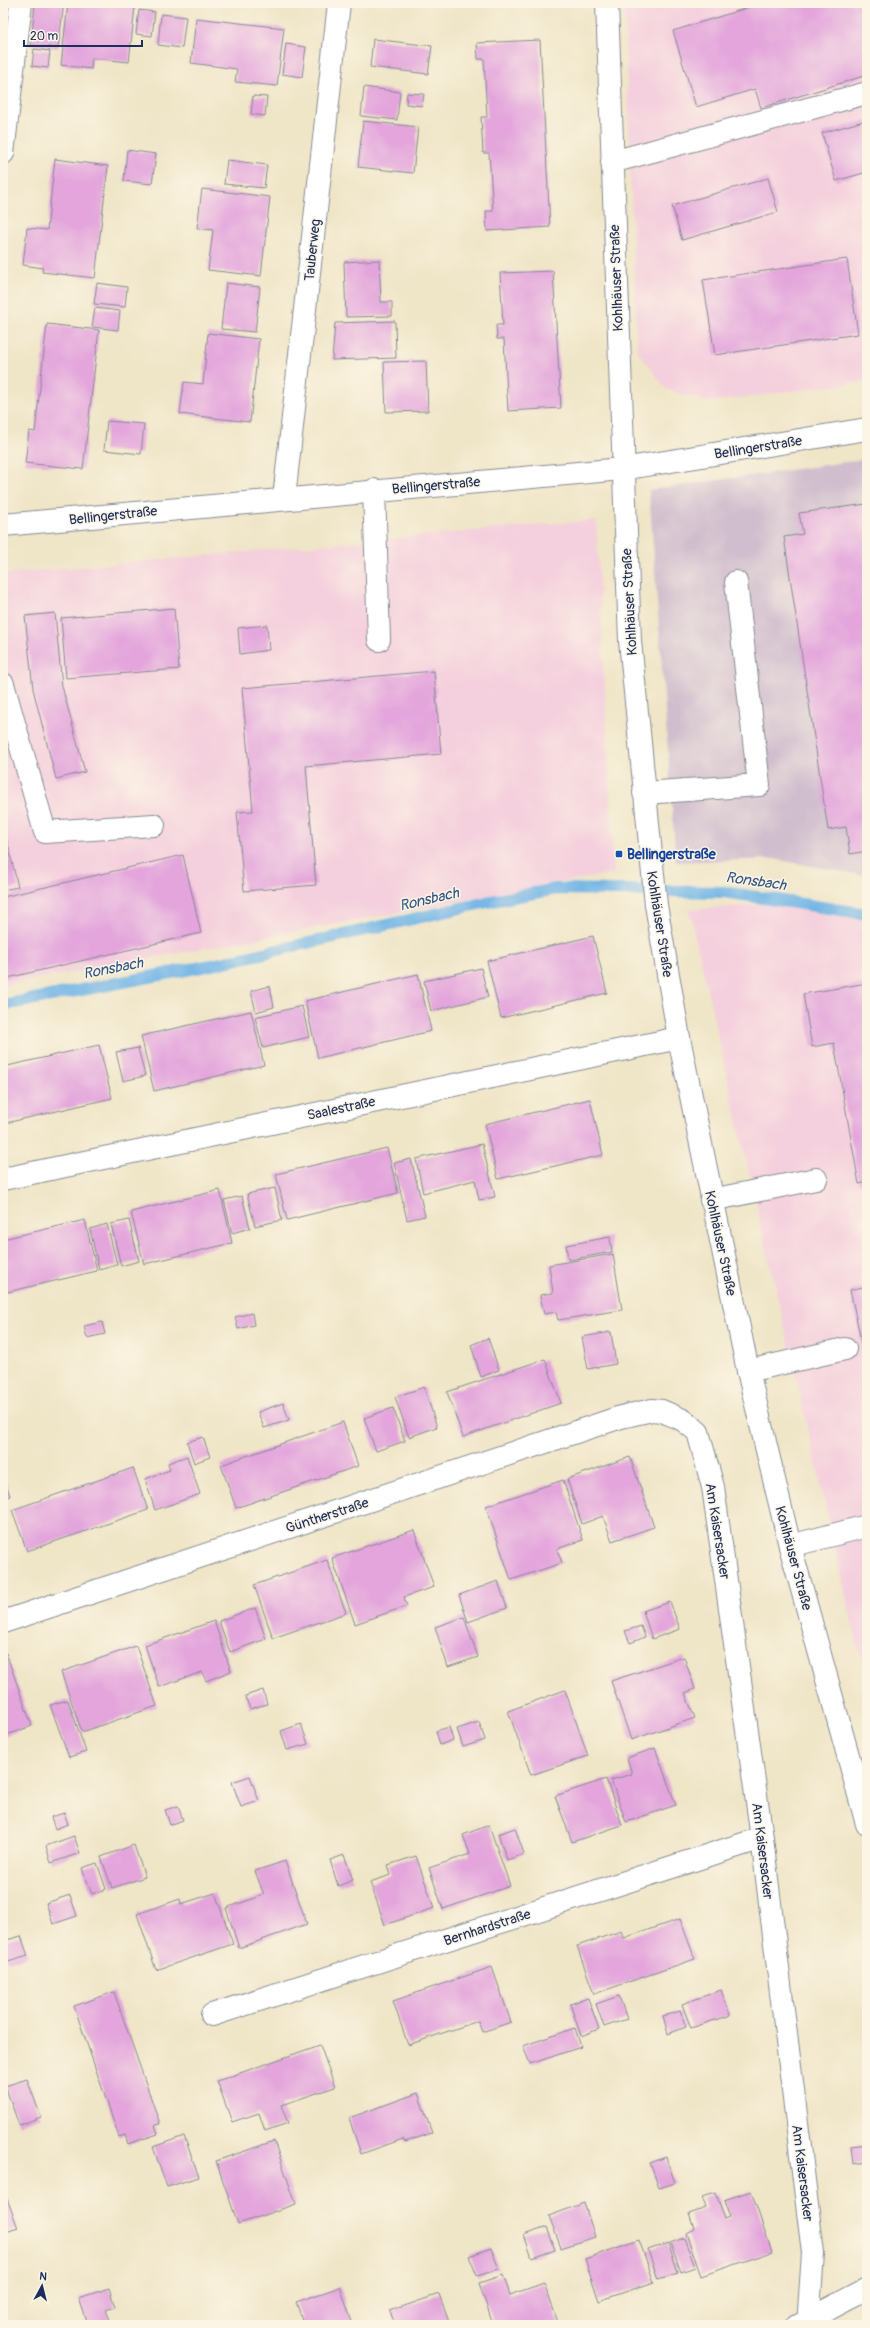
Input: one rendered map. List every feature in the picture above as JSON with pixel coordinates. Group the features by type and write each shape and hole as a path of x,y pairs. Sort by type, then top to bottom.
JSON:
{"street":[{"path":"3,153 21,3"},
{"name":"Tauberweg","path":"284,498 339,3"},
{"name":"Kohlhäuser Straße","path":"607,3 622,469 630,641 656,905 679,1038 711,1200 748,1371 790,1546 867,1824"},
{"path":"612,162 867,93"},
{"name":"Bellingerstraße","path":"3,525 284,498 622,469 867,429"},
{"path":"374,490 379,640"},
{"path":"644,793 759,785 736,582"},
{"path":"3,684 45,832 154,825"},
{"name":"Saalestraße","path":"3,1179 679,1038"},
{"path":"711,1200 816,1179"},
{"path":"748,1371 845,1349"},
{"name":"Güntherstraße","path":"3,1622 621,1417 652,1410"},
{"name":"Am Kaisersacker","path":"652,1410 683,1420 698,1432 713,1487 762,1838 813,2253 805,2323"},
{"path":"790,1546 867,1526"},
{"name":"Bernhardstraße","path":"212,2015 762,1838"},
{"path":"805,2323 867,2289"}],"shaded area":[{"path":"624,3 867,3 867,381 709,402 666,389 637,350"},
{"path":"867,459 867,876 773,859 676,862 649,490"},
{"path":"596,520 614,873 3,985 3,574"},
{"path":"783,903 867,918 867,1676 856,1639 689,910"}],"building":[{"path":"35,3 64,3 58,48 31,45"},
{"path":"68,3 103,3 135,7 129,62 92,58 91,69 61,65"},
{"path":"763,3 867,3 867,75 761,108 755,89 696,107 673,31"},
{"path":"139,10 155,12 152,36 136,34"},
{"path":"161,14 186,17 182,48 158,45"},
{"path":"196,18 284,28 277,86 235,82 237,69 191,63"},
{"path":"373,39 432,46 428,74 370,67"},
{"path":"540,40 550,227 487,231 486,211 493,211 489,153 483,153 481,117 487,117 484,59 478,59 477,43"},
{"path":"286,44 306,47 302,77 282,74"},
{"path":"34,49 50,51 48,68 32,66"},
{"path":"364,87 400,92 397,120 361,116"},
{"path":"407,93 424,94 422,106 406,104"},
{"path":"253,96 267,97 265,116 251,114"},
{"path":"867,120 867,172 836,181 822,133"},
{"path":"363,121 418,127 413,173 358,167"},
{"path":"127,150 156,154 152,184 124,181"},
{"path":"55,159 108,166 95,278 42,272 43,268 23,265 27,228 47,230"},
{"path":"227,160 267,165 264,188 224,184"},
{"path":"768,178 778,212 682,240 672,206"},
{"path":"202,189 270,197 261,276 208,270 213,230 197,228"},
{"path":"847,259 858,334 715,355 703,280"},
{"path":"379,260 381,302 392,302 392,316 346,317 344,262"},
{"path":"553,271 561,408 508,411 504,339 497,339 496,325 503,325 500,273"},
{"path":"97,283 127,287 125,307 94,304"},
{"path":"226,283 260,287 255,332 221,329"},
{"path":"95,308 120,311 118,330 92,327"},
{"path":"395,321 396,358 332,360 335,323"},
{"path":"47,324 99,330 83,469 25,463 29,431 35,432"},
{"path":"208,333 259,339 250,422 180,414 184,382 203,384"},
{"path":"426,361 428,411 386,412 384,362"},
{"path":"107,421 144,424 141,454 104,450"},
{"path":"867,504 867,851 850,854 846,827 828,830 784,537 803,534 799,513"},
{"path":"174,608 179,669 66,678 61,618"},
{"path":"55,613 62,686 85,772 56,779 33,689 25,616"},
{"path":"267,625 269,650 240,654 238,628"},
{"path":"434,671 441,754 306,766 316,885 244,891 237,812 253,811 242,688"},
{"path":"3,823 18,887 3,890"},
{"path":"183,855 201,933 3,979 3,897"},
{"path":"593,936 607,993 501,1018 487,961"},
{"path":"481,968 488,997 431,1011 424,981"},
{"path":"418,974 431,1031 318,1058 305,1001"},
{"path":"867,983 867,1182 859,1184 834,1043 812,1047 803,994"},
{"path":"270,986 274,1007 256,1012 251,991"},
{"path":"302,1006 309,1037 263,1048 255,1017"},
{"path":"251,1011 264,1065 154,1091 141,1036"},
{"path":"99,1045 112,1098 6,1123 3,1111 3,1067"},
{"path":"138,1048 145,1076 123,1081 116,1052"},
{"path":"590,1099 603,1155 498,1179 485,1124"},
{"path":"482,1144 495,1197 479,1200 475,1180 423,1193 416,1159"},
{"path":"387,1148 398,1193 287,1220 276,1174"},
{"path":"411,1159 425,1216 407,1220 394,1163"},
{"path":"275,1188 282,1220 255,1226 247,1194"},
{"path":"220,1190 232,1243 144,1264 131,1212"},
{"path":"242,1196 250,1228 232,1233 224,1200"},
{"path":"85,1220 97,1271 3,1293 3,1239"},
{"path":"129,1220 139,1261 121,1266 111,1224"},
{"path":"107,1224 117,1265 99,1270 90,1229"},
{"path":"610,1237 612,1252 568,1260 566,1245"},
{"path":"613,1254 622,1310 558,1320 556,1312 544,1314 540,1295 553,1293 549,1265"},
{"path":"867,1286 867,1363 866,1363 850,1290"},
{"path":"252,1313 254,1325 238,1329 235,1317"},
{"path":"102,1322 105,1334 87,1338 84,1326"},
{"path":"611,1332 616,1364 588,1369 582,1337"},
{"path":"488,1338 499,1370 481,1377 471,1345"},
{"path":"545,1359 561,1403 463,1437 447,1392"},
{"path":"424,1387 437,1427 409,1437 395,1397"},
{"path":"283,1403 289,1420 264,1428 258,1412"},
{"path":"393,1408 405,1441 376,1451 364,1418"},
{"path":"343,1422 358,1466 236,1508 221,1465"},
{"path":"203,1437 210,1457 194,1463 187,1442"},
{"path":"187,1456 200,1494 155,1510 145,1479 170,1470 168,1463"},
{"path":"630,1457 654,1527 612,1541 603,1516 582,1524 567,1479"},
{"path":"133,1468 148,1510 27,1551 12,1510"},
{"path":"3,1476 10,1496 3,1498"},
{"path":"563,1480 583,1540 557,1549 562,1563 511,1580 486,1506"},
{"path":"414,1530 434,1587 404,1597 407,1606 355,1624 332,1558"},
{"path":"327,1560 346,1613 273,1638 254,1585"},
{"path":"498,1581 507,1608 468,1622 459,1595"},
{"path":"670,1602 680,1629 652,1639 643,1611"},
{"path":"255,1608 266,1639 230,1652 219,1621"},
{"path":"464,1617 478,1657 448,1667 435,1627"},
{"path":"214,1621 231,1671 206,1681 202,1672 159,1687 145,1645"},
{"path":"641,1626 645,1637 630,1643 625,1631"},
{"path":"136,1646 157,1706 82,1732 61,1672"},
{"path":"6,1653 32,1726 3,1736 3,1654"},
{"path":"684,1657 695,1689 685,1693 695,1718 631,1740 611,1681"},
{"path":"263,1690 267,1704 250,1709 245,1696"},
{"path":"565,1690 588,1756 531,1775 508,1711"},
{"path":"68,1700 86,1752 69,1757 50,1705"},
{"path":"479,1722 485,1740 463,1747 457,1729"},
{"path":"301,1724 308,1744 287,1750 281,1731"},
{"path":"449,1727 453,1740 440,1745 436,1731"},
{"path":"655,1748 676,1805 626,1822 611,1780 632,1774 627,1758"},
{"path":"250,1776 259,1801 241,1807 232,1782"},
{"path":"606,1779 622,1825 572,1842 555,1796"},
{"path":"178,1806 183,1820 170,1825 165,1810"},
{"path":"64,1813 68,1824 55,1829 51,1817"},
{"path":"489,1825 510,1886 443,1909 429,1868 470,1854 463,1835"},
{"path":"515,1828 524,1854 507,1860 498,1834"},
{"path":"74,1836 80,1853 51,1863 46,1846"},
{"path":"134,1845 145,1877 112,1888 101,1857"},
{"path":"344,1855 353,1880 338,1886 330,1860"},
{"path":"416,1856 434,1908 385,1925 370,1882 391,1875 388,1865"},
{"path":"285,1861 307,1924 239,1948 226,1908 264,1895 255,1871"},
{"path":"97,1863 106,1889 92,1894 82,1868"},
{"path":"215,1893 233,1944 156,1970 137,1914 180,1899 181,1904"},
{"path":"70,1895 77,1916 53,1924 46,1903"},
{"path":"680,1919 695,1959 594,1994 577,1946 621,1931 624,1938"},
{"path":"21,1936 28,1956 8,1962 3,1950 3,1941"},
{"path":"492,1967 511,2022 482,2032 478,2021 408,2045 393,2001"},
{"path":"721,1990 730,2015 691,2028 682,2004"},
{"path":"114,1992 160,2124 155,2125 158,2134 128,2144 125,2135 119,2137 74,2006"},
{"path":"619,1996 627,2019 604,2027 596,2004"},
{"path":"588,1998 599,2029 581,2036 570,2004"},
{"path":"680,2011 686,2027 668,2034 663,2016"},
{"path":"575,2028 581,2047 530,2064 523,2046"},
{"path":"320,2045 335,2087 281,2105 288,2123 265,2131 259,2113 232,2122 217,2081"},
{"path":"27,2079 41,2117 19,2125 5,2086"},
{"path":"418,2093 432,2133 405,2142 403,2139 361,2154 349,2118"},
{"path":"184,2136 199,2177 167,2187 153,2147"},
{"path":"274,2141 296,2204 238,2224 216,2161"},
{"path":"867,2144 867,2162 853,2164 851,2146"},
{"path":"666,2157 675,2183 659,2188 650,2163"},
{"path":"3,2188 18,2228 3,2233"},
{"path":"751,2191 772,2252 701,2276 686,2233 694,2229 689,2214 706,2208 702,2197 716,2193 725,2219 730,2217 724,2200"},
{"path":"584,2203 595,2237 561,2248 549,2216"},
{"path":"547,2227 555,2250 532,2258 524,2235"},
{"path":"684,2238 695,2267 681,2272 670,2243"},
{"path":"639,2240 654,2282 599,2301 585,2259"},
{"path":"668,2243 678,2273 658,2279 648,2250"},
{"path":"491,2248 499,2269 477,2276 469,2256"},
{"path":"503,2275 510,2295 544,2283 559,2325 493,2325 479,2283"},
{"path":"340,2287 353,2325 304,2325 296,2302"},
{"path":"109,2288 115,2307 106,2310 112,2325 88,2325 79,2298"},
{"path":"439,2294 450,2325 395,2325 390,2311"}],"waterway":[{"name":"Ronsbach","path":"3,1005 212,965 487,902 556,889 724,892 867,914"}],"place":[{"name":"Bellingerstraße","path":"619,854"}]}
